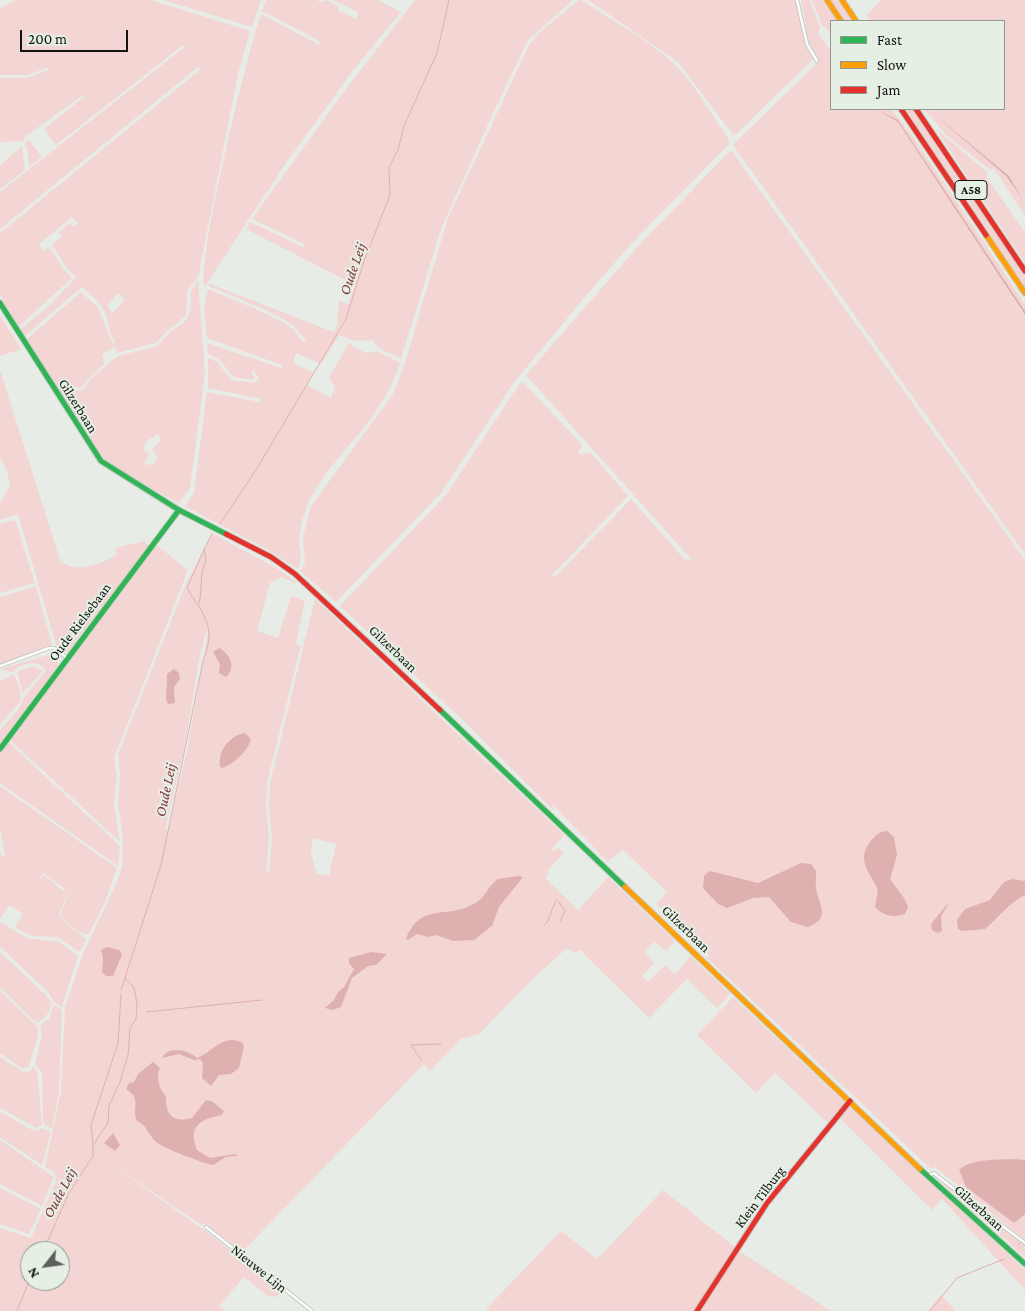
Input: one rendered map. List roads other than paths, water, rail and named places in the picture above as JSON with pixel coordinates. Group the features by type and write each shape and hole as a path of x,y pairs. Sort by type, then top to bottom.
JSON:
{"main road":[{"path":"827,0 840,20"},
{"path":"842,0 855,20"},
{"name":"A58","path":"902,110 1025,293"},
{"name":"A58","path":"917,110 1025,272"},
{"name":"Gilzerbaan","path":"0,303 94,454 112,470 210,529 271,557 296,573 316,596 333,606 928,1176 1025,1264"},
{"name":"Oude Rielsebaan","path":"0,749 179,510"},
{"name":"Klein Tilburg","path":"696,1311 767,1203 850,1101"}],"street":[{"path":"797,0 807,44 818,61"},
{"path":"0,666 49,648 54,648 67,658"},
{"path":"928,1176 934,1173 1025,1242"},
{"name":"Nieuwe Lijn","path":"206,1227 312,1311"}],"waterway":[{"name":"Oude Leij","path":"220,524 259,465 346,319 364,261 390,195 389,167 398,150 404,126 437,53 449,0"},
{"name":"Oude Leij","path":"47,1241 69,1193 93,1156 93,1145 108,1123 109,1106 120,1082 128,1055 130,1028 136,1019 137,1003 134,988 125,978 161,865 203,661 208,645 208,626 198,605 202,572 206,560 204,549 212,534"},
{"name":"Oude Leij","path":"197,604 187,588 204,550"},
{"path":"544,926 557,900"},
{"path":"559,902 565,911 560,922"},
{"name":"Oude Leij","path":"121,990 125,978"},
{"name":"Oude Leij","path":"93,1145 91,1125 118,1043 121,994"},
{"path":"146,1012 262,1000"},
{"path":"422,1061 411,1045 441,1044"},
{"path":"1018,1245 1021,1242"},
{"path":"930,1311 957,1278 1004,1259"},
{"name":"Oude Leij","path":"17,1311 25,1291"}]}
